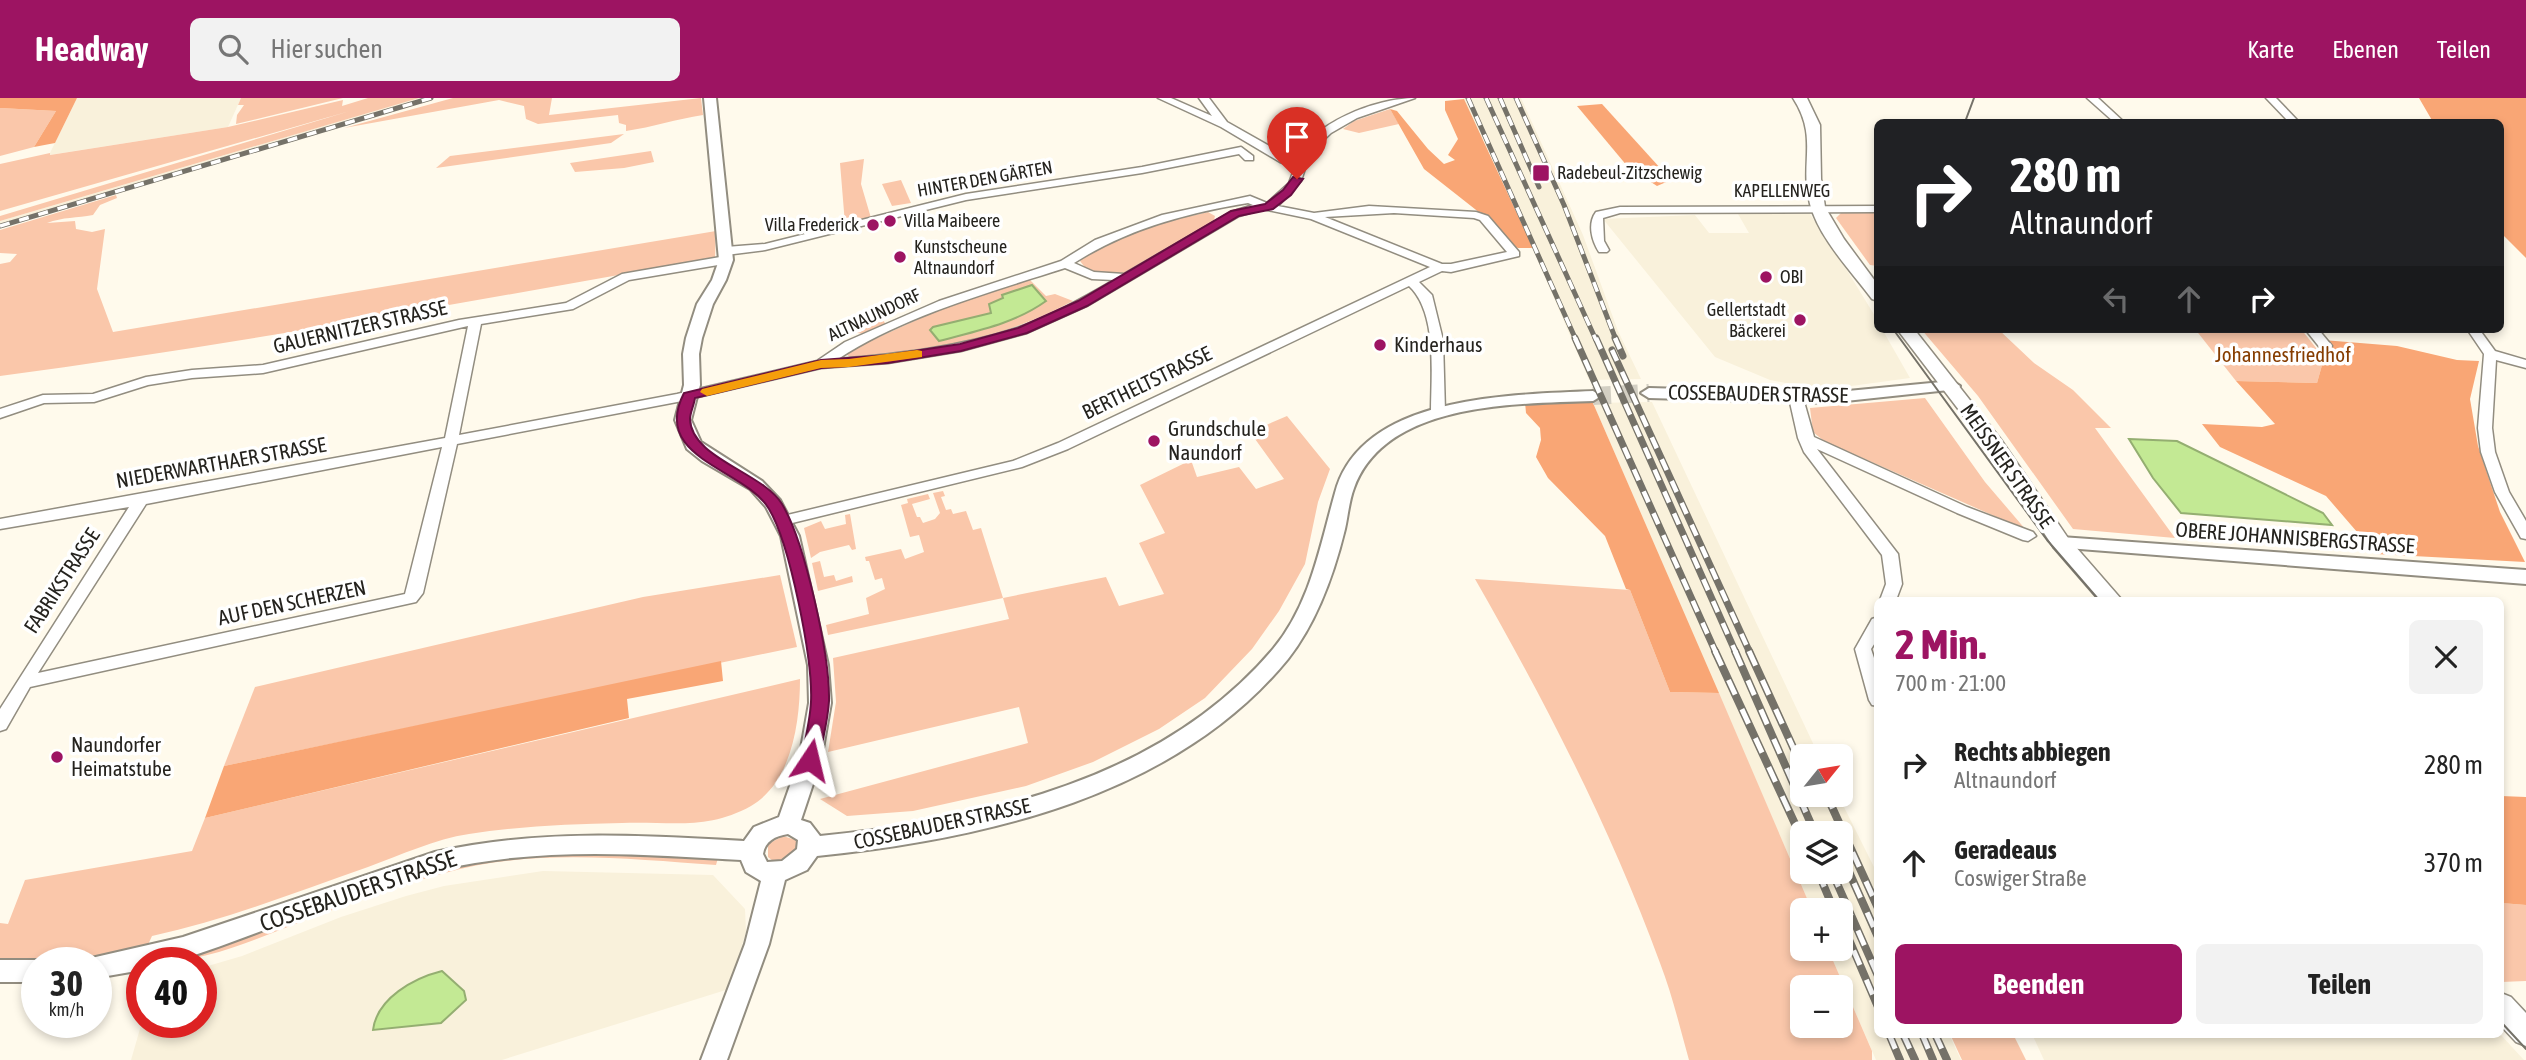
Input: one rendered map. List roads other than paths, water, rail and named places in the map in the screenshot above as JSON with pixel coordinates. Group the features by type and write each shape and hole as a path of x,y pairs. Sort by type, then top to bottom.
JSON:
{"main road":[{"path":"1800,98 1816,128 1815,187 1819,209 1874,290"},
{"name":"MEISSNER STRASSE","path":"1908,333 1952,386 1995,445 2061,543 2108,597"},
{"path":"2504,1009 2526,1033"}],"street":[{"path":"710,98 726,256 705,304 694,338 689,396 683,420 693,444 708,457 756,485 774,504 790,536 818,665 820,704 810,760 788,825"},
{"path":"1163,98 1225,125 1284,160 1298,165"},
{"path":"1204,98 1225,125"},
{"path":"1266,206 1287,192 1297,179 1298,165 1307,150 1347,117 1410,98"},
{"path":"2092,98 2116,119"},
{"path":"2270,98 2291,119"},
{"name":"HINTER DEN GÄRTEN","path":"726,256 966,197 1245,154 1225,125"},
{"name":"ALTNAUNDORF","path":"821,364 850,345 943,304 1065,264 1099,242 1166,217 1250,199 1266,206"},
{"path":"1209,206 1227,219"},
{"path":"1266,206 1314,216 1440,267"},
{"name":"ALTNAUNDORF","path":"689,396 821,364 888,359 961,347 1023,330 1083,303 1227,219 1266,206"},
{"name":"KAPELLENWEG","path":"1603,250 1598,241 1597,218 1600,214 1610,212 1655,208 1874,209"},
{"name":"BERTHELTSTRASSE","path":"784,520 1017,464 1063,446 1440,267 1451,268 1515,254 1483,218 1476,215 1349,209 1327,211 1314,216"},
{"name":"GAUERNITZER STRASSE","path":"0,414 43,399 94,398 146,381 192,374 263,369 475,321 569,306 626,277 726,256"},
{"path":"1065,264 1092,275 1098,280 1102,291"},
{"path":"1092,275 1127,276"},
{"path":"1411,281 1426,295 1437,340 1438,412"},
{"path":"450,442 475,321"},
{"path":"2315,333 2326,346"},
{"path":"2476,333 2490,355 2485,428 2488,452 2502,492 2526,534"},
{"path":"2490,355 2526,364"},
{"name":"COSSEBAUDER STRASSE","path":"1648,393 1827,398 1952,386"},
{"name":"NIEDERWARTHAER STRASSE","path":"0,524 141,500 689,396"},
{"name":"COSSEBAUDER STRASSE","path":"810,847 908,835 1000,815 1044,803 1131,768 1193,732 1245,692 1280,654 1306,616 1319,589 1345,488 1357,463 1376,444 1438,412 1476,404 1593,396"},
{"path":"1796,398 1811,452 1890,554 1894,584 1889,597"},
{"path":"1805,438 1962,510 2028,536"},
{"name":"AUF DEN SCHERZEN","path":"24,682 410,598 415,593 450,442"},
{"name":"FABRIKSTRASSE","path":"0,724 141,500"},
{"name":"OBERE JOHANNISBERGSTRASSE","path":"2061,543 2526,578"},
{"path":"1874,630 1863,649 1874,686"},
{"path":"773,827 799,827 807,833 810,847 800,863 775,873 759,869 751,861 751,851 762,834 773,827"},
{"name":"COSSEBAUDER STRASSE","path":"112,964 193,946 382,878 436,861 483,851 523,846 616,844 751,851"},
{"path":"714,1060 757,944 775,873"},
{"path":"0,971 21,971"}],"tunnel":[{"path":"1593,396 1649,393"}],"tram line":[{"path":"1966,119 1974,98"},
{"path":"1896,333 2047,540 2096,597"},
{"path":"2504,1025 2526,1049"}],"railway":[{"path":"0,226 431,98"},
{"path":"1468,98 1576,340"},
{"path":"1486,98 1596,340"},
{"path":"1500,98 1539,187"},
{"path":"1516,98 1564,205 1616,340"},
{"path":"1575,338 1716,653"},
{"path":"1596,338 1736,653"},
{"path":"1615,338 1623,356"},
{"path":"1612,350 1750,653"},
{"path":"1715,651 1794,821"},
{"path":"1735,651 1810,821"},
{"path":"1749,651 1791,744"},
{"path":"1832,807 1874,899"},
{"path":"1853,881 1874,928"},
{"path":"1823,884 1829,898"},
{"path":"1837,884 1874,967"},
{"path":"1853,949 1874,998"},
{"path":"1891,1038 1900,1060"},
{"path":"1905,1038 1915,1060"},
{"path":"1924,1038 1933,1060"},
{"path":"1937,1038 1947,1060"}],"place":[{"name":"Radebeul-Zitzschewig","path":"1541,173"},
{"name":"Villa Maibeere","path":"890,221"},
{"name":"Villa Frederick","path":"873,225"},
{"name":"Kunstscheune Altnaundorf","path":"900,257"},
{"name":"OBI","path":"1766,277"},
{"name":"Gellertstadt Bäckerei","path":"1800,320"},
{"name":"Kinderhaus","path":"1380,345"},
{"name":"Grundschule Naundorf","path":"1154,441"},
{"name":"Naundorfer Heimatstube","path":"57,757"}],"park label":[{"name":"Johannesfriedhof","path":"2283,355"}]}
